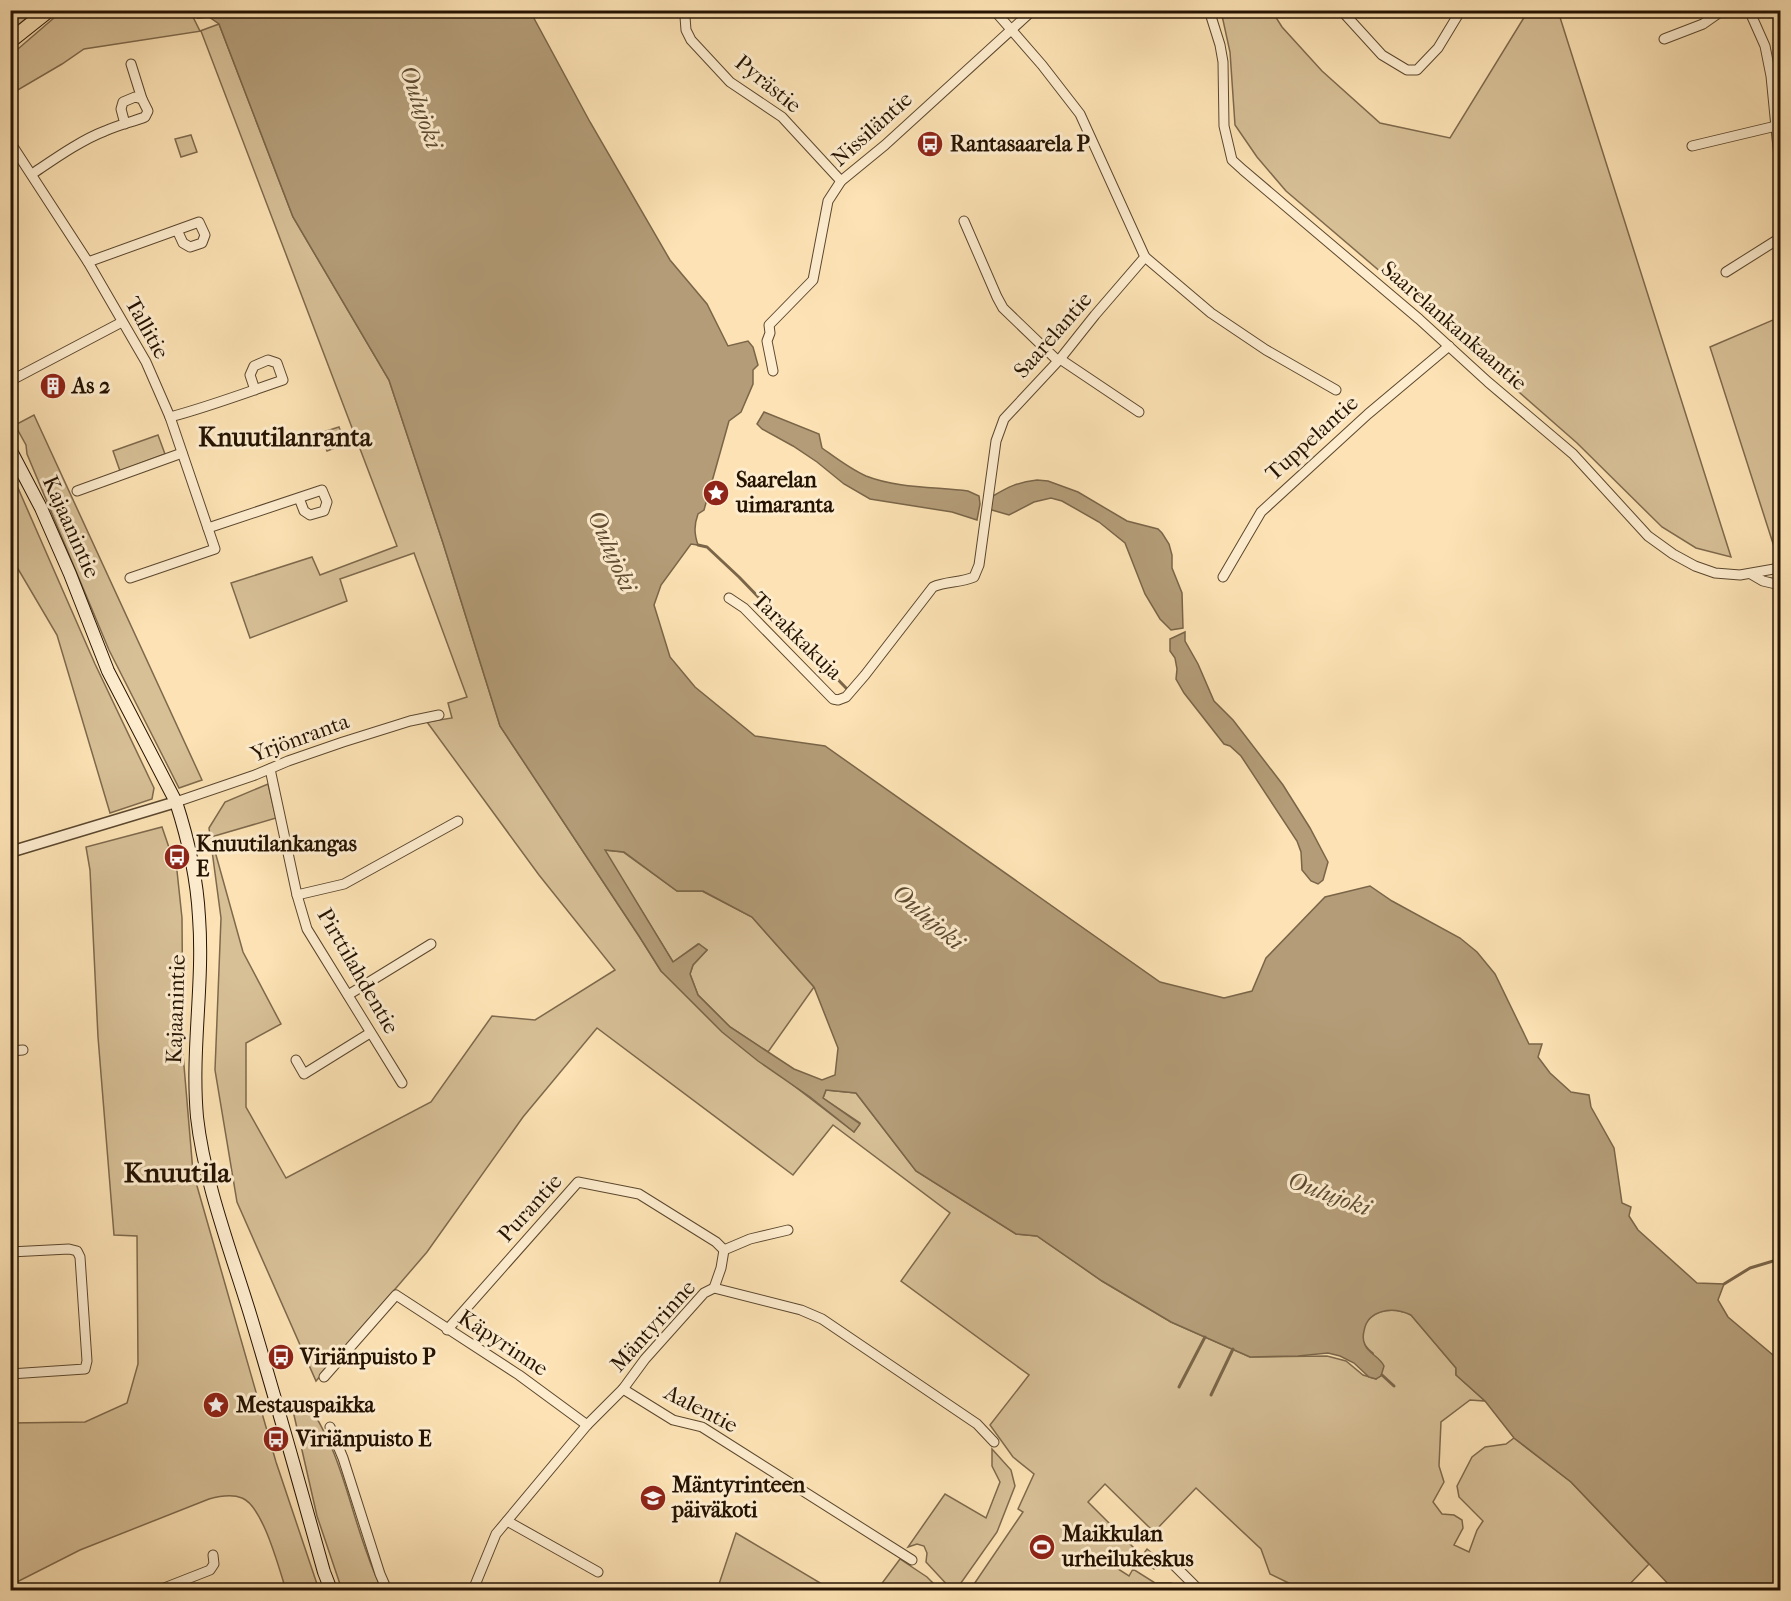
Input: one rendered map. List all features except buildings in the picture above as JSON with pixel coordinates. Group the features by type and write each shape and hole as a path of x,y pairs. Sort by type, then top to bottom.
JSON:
{"main road":[{"path":"10,41 49,10"},
{"name":"Kajaanintie","path":"10,449 41,508 66,564 108,671 176,801 189,848 199,917 195,1060 197,1118 208,1177 277,1401 331,1590"}],"street":[{"name":"Pyrästie","path":"687,10 686,30 691,40 730,82 782,117 841,181"},
{"path":"994,10 1042,65 1080,114 1145,257 1211,313 1266,350 1336,390"},
{"name":"Nissiläntie","path":"773,371 767,340 770,333 769,325 813,280 828,201 841,181 885,145 1033,10"},
{"name":"Saarelankankaantie","path":"1209,10 1223,62 1224,126 1233,160 1573,454 1648,536 1673,554 1695,566 1715,573 1740,576 1780,568"},
{"path":"1341,10 1382,55 1407,70 1417,70 1438,48 1461,10"},
{"path":"1664,39 1703,24 1723,10"},
{"path":"1749,10 1765,46 1771,76 1778,126 1780,168"},
{"path":"32,174 104,131 145,117 148,111 131,64"},
{"path":"125,124 121,109 123,102 135,97 142,99"},
{"path":"1692,146 1778,126"},
{"name":"Tallitie","path":"10,142 88,262 146,362 170,417 215,549 130,578"},
{"path":"964,221 1003,309 1058,360 1139,412"},
{"path":"88,262 177,230"},
{"path":"1726,272 1780,238"},
{"name":"Saarelantie","path":"838,700 846,697 866,675 933,587 942,583 963,582 974,577 979,565 996,441 1004,419 1058,360 1145,257"},
{"path":"10,381 122,322"},
{"name":"Tuppelantie","path":"1223,577 1261,512 1368,414 1449,346"},
{"path":"170,417 255,390"},
{"path":"78,490 182,453"},
{"path":"208,528 299,498"},
{"path":"1751,574 1763,581 1780,585"},
{"name":"Tarakkakuja","path":"729,598 744,608 833,699 838,700"},
{"name":"Yrjönranta","path":"176,801 343,742 410,721 439,716"},
{"name":"Pirttilahdentie","path":"270,769 297,895 307,929 402,1083"},
{"path":"10,852 176,801"},
{"path":"297,895 344,884 458,821"},
{"path":"348,995 431,944"},
{"path":"296,1060 304,1074 370,1033"},
{"path":"10,1051 23,1050"},
{"name":"Purantie","path":"447,1330 578,1182 647,1197 716,1242 724,1250"},
{"path":"714,1288 724,1250 750,1239 788,1230"},
{"path":"10,1252 69,1249 76,1251 80,1257 87,1361 85,1369 10,1374"},
{"name":"Mäntyrinne","path":"473,1590 496,1534 587,1425 623,1389 645,1359 689,1309 704,1293 714,1288 801,1310 822,1319 977,1424 994,1442"},
{"name":"Käpyrinne","path":"324,1377 396,1295 519,1375 587,1425"},
{"name":"Aalentie","path":"623,1389 673,1420 702,1427 912,1560"},
{"path":"330,1427 343,1458 387,1590"},
{"path":"507,1521 598,1572"},
{"path":"159,1590 210,1570 214,1564 213,1555"},
{"path":"1172,1563 1199,1590"}],"shaded area":[{"path":"11,10 35,10 35,11 11,31"},
{"path":"62,11 190,11 200,31 219,24 293,217 389,380 500,726 661,971 785,1079 854,1132 860,1123 823,1098 826,1090 856,1093 916,1171 1016,1234 1037,1236 1102,1281 1171,1322 1250,1357 1327,1356 1346,1361 1363,1375 1376,1379 1373,1353 1365,1345 1362,1337 1363,1328 1376,1314 1386,1311 1398,1311 1411,1315 1456,1368 1456,1375 1485,1401 1470,1400 1441,1422 1439,1466 1444,1482 1433,1502 1442,1514 1454,1515 1462,1520 1463,1528 1454,1545 1469,1552 1483,1521 1459,1497 1457,1486 1472,1457 1485,1447 1506,1444 1514,1438 1571,1482 1649,1564 1624,1590 1301,1590 1270,1574 1261,1549 1196,1488 1154,1532 1105,1484 1088,1502 1136,1550 1126,1561 1115,1567 1129,1576 1133,1569 1155,1583 1171,1583 1181,1590 970,1590 1023,1512 1018,1509 1034,1474 1013,1457 990,1425 1029,1375 901,1281 950,1213 833,1125 793,1175 597,1028 523,1117 427,1252 316,1381 237,1202 215,1070 221,918 209,828 225,802 268,784 276,818 211,837 243,952 281,1024 246,1043 246,1107 286,1178 431,1102 492,1016 535,1020 615,970 539,875 427,722 452,718 448,703 467,697 414,553 340,579 347,601 250,638 231,583 312,557 320,575 397,546 201,31 84,49 11,94 11,55"},
{"path":"1221,11 1272,11 1282,27 1322,71 1380,123 1450,138 1528,11 1558,11 1731,557 1696,548 1662,527 1577,443 1286,191 1257,157 1235,125 1230,52"},
{"path":"191,135 197,152 181,157 175,139"},
{"path":"1780,317 1780,556 1777,556 1710,347"},
{"path":"34,415 202,780 179,788 109,650 27,454 26,445 15,425"},
{"path":"339,427 345,444 327,451 320,433"},
{"path":"158,435 165,454 120,471 113,451"},
{"path":"11,472 95,664 154,788 152,799 110,813 57,635 11,557"},
{"path":"162,827 177,871 182,918 183,1054 193,1172 276,1462 319,1590 286,1590 269,1539 257,1513 250,1503 242,1498 230,1496 209,1499 80,1550 11,1585 11,1423 85,1422 127,1403 138,1364 137,1236 114,1235 98,1037 90,870 86,847"},
{"path":"604,850 623,852 677,891 702,891 752,917 814,987 768,1052 730,1027 698,995 690,974 693,965 707,950 698,944 673,962"},
{"path":"304,1399 317,1418 335,1456 382,1590 342,1590 317,1516 291,1402"},
{"path":"992,1449 1011,1470 1015,1486 997,1532 956,1590 952,1590 926,1562 927,1553 924,1546 917,1544 908,1547 945,1494 986,1518 1000,1482 992,1466"},
{"path":"736,1533 832,1590 717,1590"},
{"path":"1147,1549 1160,1560 1154,1569 1139,1560"},
{"path":"900,1559 927,1577 940,1590 877,1590"}],"water":[{"name":"Oulujoki","path":"204,10 530,11 590,122 670,260 707,304 728,346 748,341 753,347 758,365 753,370 753,384 741,412 729,421 704,510 698,514 697,518 695,529 698,545 691,544 661,585 654,605 670,657 695,687 755,736 825,746 1160,982 1224,998 1252,991 1266,958 1325,897 1370,886 1392,901 1460,938 1477,952 1495,974 1529,1044 1542,1044 1538,1057 1550,1073 1571,1092 1589,1095 1591,1107 1614,1148 1622,1203 1631,1207 1629,1216 1638,1230 1697,1283 1724,1284 1718,1300 1728,1317 1780,1361 1780,1590 1674,1590 1571,1482 1514,1438 1485,1401 1456,1375 1456,1368 1411,1315 1390,1310 1383,1311 1366,1323 1363,1334 1364,1343 1384,1366 1381,1376 1376,1379 1369,1377 1354,1363 1328,1353 1250,1357 1171,1322 1102,1281 1037,1236 1016,1234 916,1171 856,1093 826,1090 823,1098 860,1124 854,1132 722,1032 661,971 500,726 389,380 293,217 219,24 209,17 198,18","holes":["605,850 624,852 677,891 703,891 752,917 814,987 838,1048 835,1075 822,1080 794,1069 730,1027 698,995 690,974 693,965 707,950 699,944 673,962"]},
{"path":"764,412 819,434 822,448 866,476 903,485 968,491 979,496 977,520 952,512 870,499 844,484 793,446 762,429 757,424"},
{"path":"1037,480 1048,481 1078,492 1127,521 1158,529 1162,533 1169,544 1172,568 1182,593 1183,628 1171,630 1160,619 1145,594 1125,543 1099,522 1062,501 1051,498 1034,502 1009,515 989,507 993,496 998,493 1019,484"},
{"path":"1185,632 1185,641 1214,701 1233,720 1283,785 1328,862 1323,880 1318,884 1311,881 1302,870 1301,852 1297,841 1241,756 1230,746 1224,744 1184,693 1176,679 1177,669 1175,658 1170,651 1170,639"}],"waterway":[{"path":"698,545 707,547 739,577 847,689"},
{"path":"1724,1284 1750,1268 1780,1259"},
{"path":"1179,1387 1205,1337"},
{"path":"1211,1395 1233,1349"},
{"path":"1382,1375 1394,1386"}],"place":[{"name":"Rantasaarela P","path":"930,144"},
{"name":"As 2","path":"53,386"},
{"name":"Saarelan uimaranta","path":"716,493"},
{"name":"Knuutilankangas E","path":"177,857"},
{"name":"Viriänpuisto P","path":"281,1357"},
{"name":"Mestauspaikka","path":"216,1405"},
{"name":"Viriänpuisto E","path":"276,1439"},
{"name":"Mäntyrinteen päiväkoti","path":"653,1498"},
{"name":"Maikkulan urheilukeskus","path":"1042,1547"}],"district":[{"name":"Knuutilanranta","path":"285,437"},
{"name":"Knuutila","path":"177,1172"}]}
